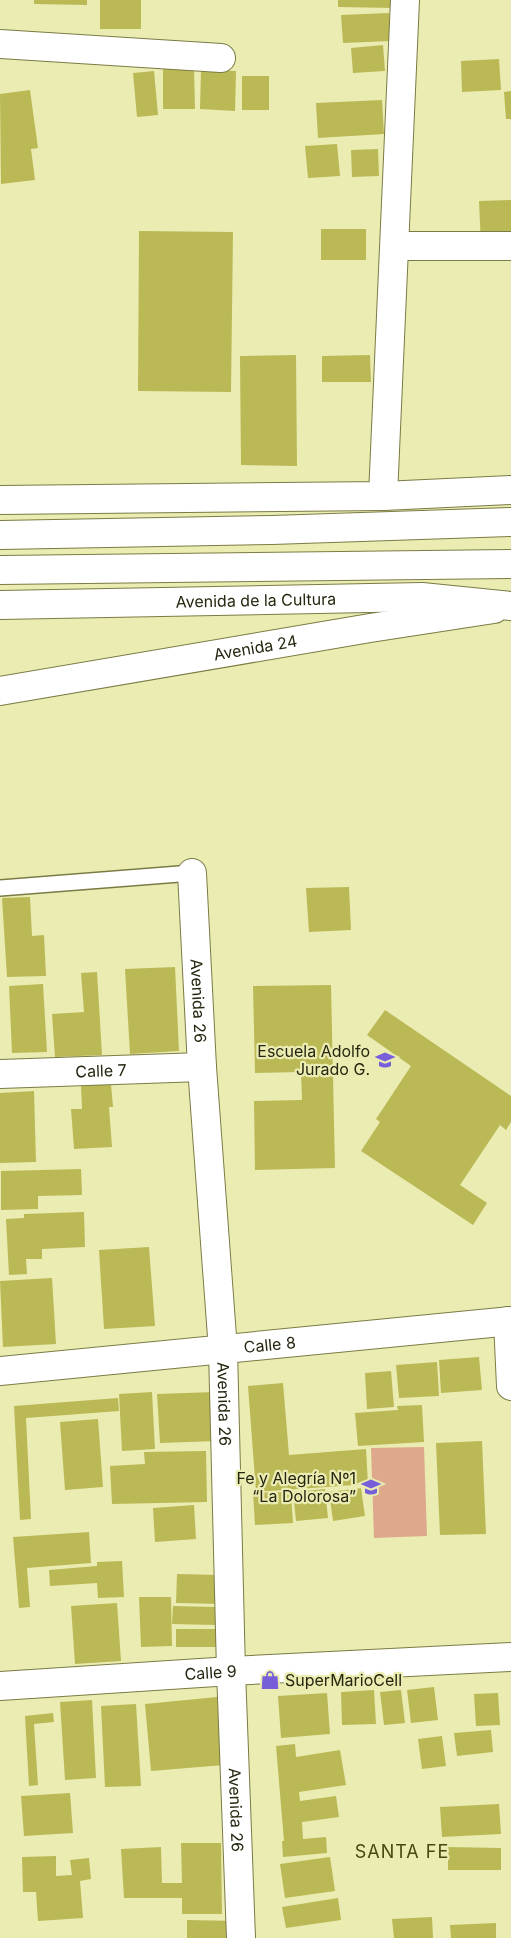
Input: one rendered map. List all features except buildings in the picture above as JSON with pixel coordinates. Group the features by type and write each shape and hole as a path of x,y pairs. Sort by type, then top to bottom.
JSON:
{"street":[{"path":"383,496 405,0"},
{"path":"0,44 221,58"},
{"path":"395,246 511,246"},
{"path":"0,500 383,496 511,490"},
{"path":"0,535 272,530 511,522"},
{"name":"Avenida de la Cultura","path":"0,570 511,564"},
{"name":"Avenida de la Cultura","path":"0,605 422,597 511,606"},
{"name":"Avenida 24","path":"0,691 511,606"},
{"name":"Avenida 26","path":"192,873 202,1067 223,1350 231,1671 241,1938"},
{"name":"Calle 7","path":"0,1074 202,1067"},
{"path":"510,1321 511,1386"},
{"name":"Calle 8","path":"0,1371 510,1321"},
{"name":"Calle 9","path":"0,1686 231,1671 511,1657"}],"lane":[{"path":"0,888 192,873"}],"shaded area":[{"path":"424,1447 427,1536 374,1538 371,1448"}],"place":[{"name":"Escuela Adolfo Jurado G.","path":"385,1060"},
{"name":"Fe y Alegría Nº1 “La Dolorosa”","path":"371,1487"},
{"name":"SuperMarioCell","path":"270,1680"}],"district":[{"name":"SANTA FE","path":"402,1851"}]}
